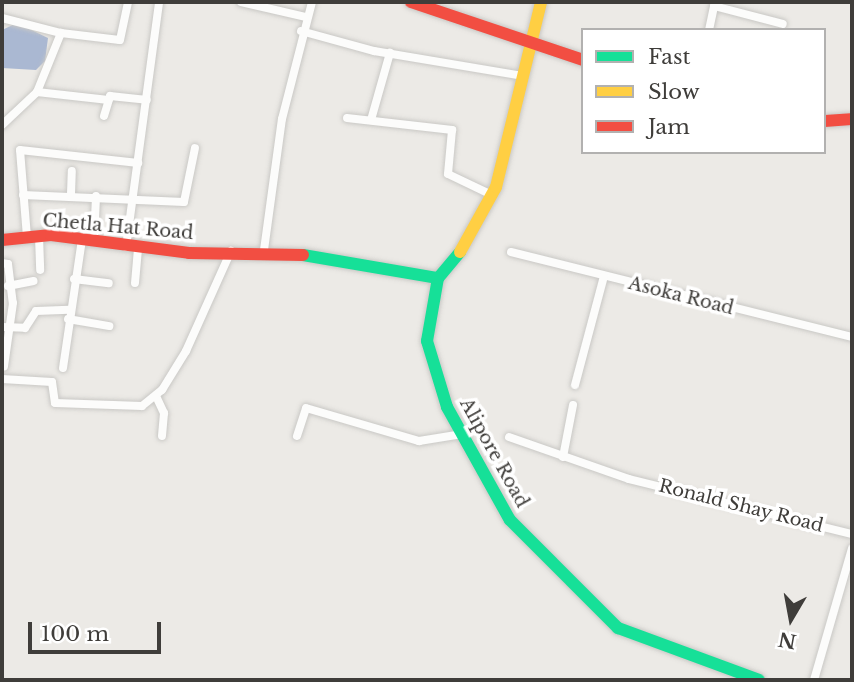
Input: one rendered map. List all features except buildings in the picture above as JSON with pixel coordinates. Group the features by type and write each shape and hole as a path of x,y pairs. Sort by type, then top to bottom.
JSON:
{"main road":[{"path":"411,2 581,59"},
{"path":"438,278 466,245 492,195 533,43 541,2"},
{"path":"826,121 852,119"},
{"name":"Chetla Hat Road","path":"2,240 33,237 132,248 264,250 438,278"},
{"name":"Alipore Road","path":"438,278 427,341 462,434 510,520 618,628 759,680"}],"street":[{"path":"2,18 61,33 120,40 128,2"},
{"path":"135,283 132,248 133,197 159,2"},
{"path":"241,2 306,17"},
{"path":"264,250 301,31 312,2"},
{"path":"709,28 715,4 783,24"},
{"path":"301,31 390,53 524,76"},
{"path":"2,125 37,92 61,33"},
{"path":"371,120 390,53"},
{"path":"37,92 108,100 147,100"},
{"path":"104,116 108,100"},
{"path":"347,118 452,130 449,174 492,195"},
{"path":"23,195 71,194 184,202 195,148"},
{"path":"40,270 23,195 20,150 138,163"},
{"path":"71,194 72,171"},
{"path":"63,368 74,279 88,241 96,196"},
{"path":"2,379 52,382 55,402 142,406 156,396 209,306 230,251"},
{"name":"Asoka Road","path":"511,252 852,337"},
{"path":"2,263 8,264 9,286 4,366"},
{"path":"575,385 604,276"},
{"path":"74,279 109,283"},
{"path":"9,286 34,281"},
{"path":"5,327 25,328 36,311 68,314 109,326"},
{"path":"156,396 164,413 162,436"},
{"path":"563,457 573,405"},
{"path":"297,436 306,408 419,441 462,434"},
{"name":"Ronald Shay Road","path":"509,437 629,479 852,534"},
{"path":"814,680 848,578 852,548"}],"water":[{"path":"17,23 48,38 45,61 36,70 2,68 2,30"}],"traffic: fast":[{"path":"460,252 438,278 427,341 447,407 510,520 618,628 759,680"},
{"path":"303,255 438,278"}],"traffic: slow":[{"path":"460,252 496,187 541,2"}],"traffic: jam":[{"path":"411,2 581,59"},
{"path":"826,121 852,119"},
{"path":"2,240 51,235 189,253 303,255"}]}
